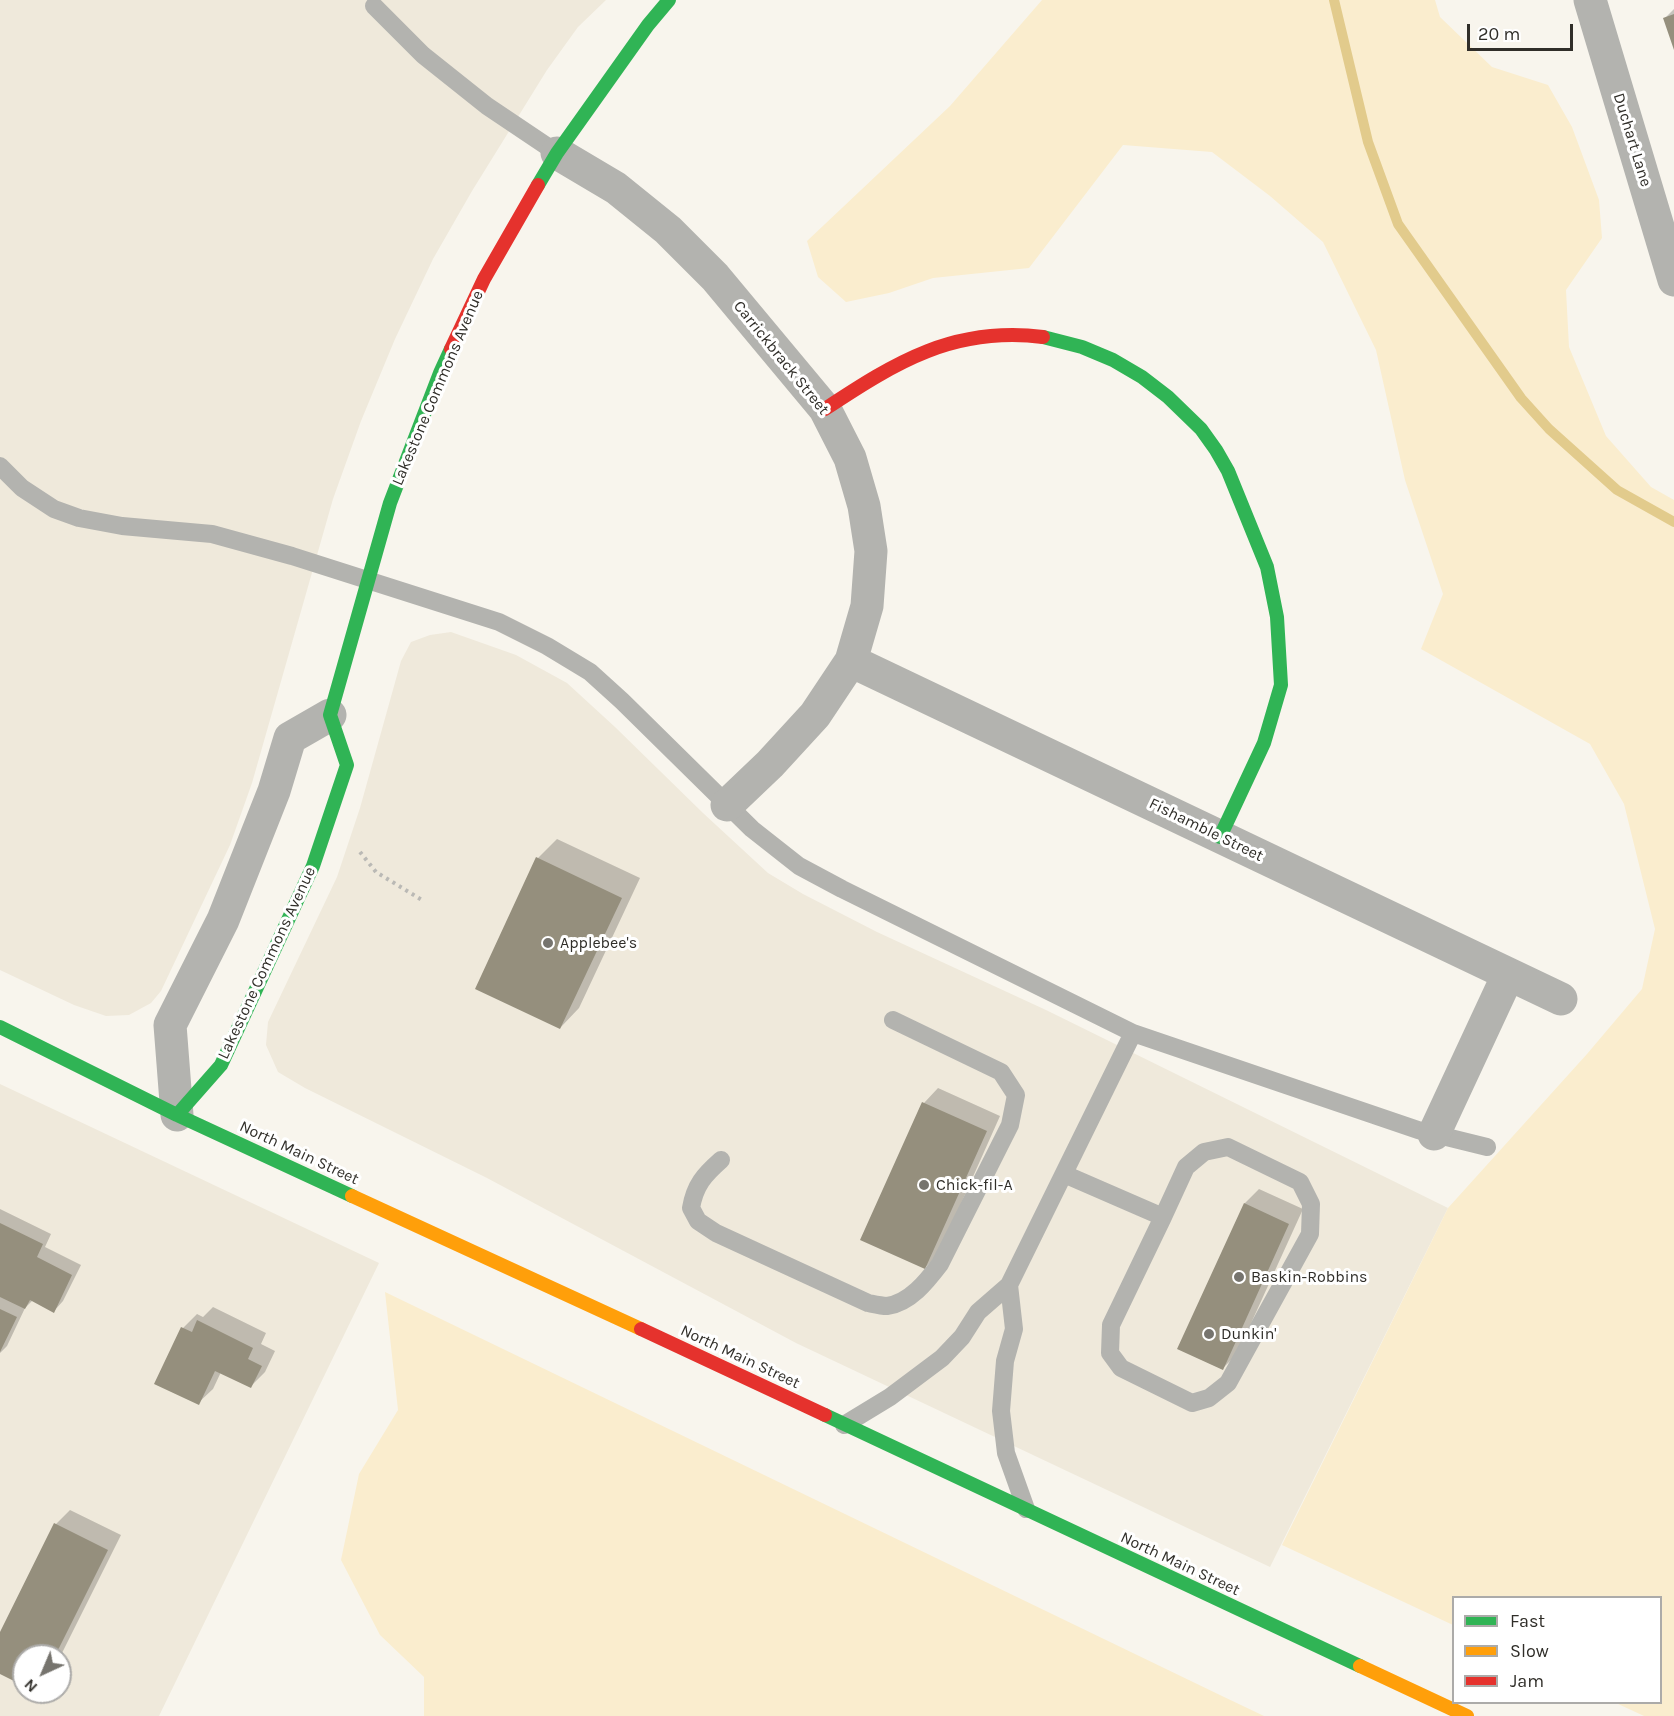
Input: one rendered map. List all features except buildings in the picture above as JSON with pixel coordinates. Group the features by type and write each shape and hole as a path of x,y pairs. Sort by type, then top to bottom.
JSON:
{"main road":[{"name":"Lakestone Commons Avenue","path":"177,1115 220,1065 313,866 347,765 330,715 390,503 440,373 484,279 557,153 648,25 669,0"},
{"path":"825,410 873,377 914,356 956,341 994,335 1029,336 1067,343 1107,356 1142,375 1185,412 1209,438 1230,474 1271,580 1279,629 1281,684 1266,736 1220,837"},
{"name":"North Main Street","path":"1,1029 177,1115 1467,1716"}],"street":[{"name":"Duchart Lane","path":"1590,0 1674,280"},
{"name":"Carrickbrack Street","path":"557,153 616,188 668,230 715,277 825,410 850,458 864,506 871,551 867,606 851,661 815,716 726,806"},
{"name":"Fishamble Street","path":"851,661 1561,999"},
{"path":"177,1115 170,1025 223,920 274,791 290,738 330,715"},
{"path":"1434,1134 1508,975"}],"lane":[{"path":"374,6 432,62 487,106 557,153"},
{"path":"0,466 22,488 54,509 79,518 122,526 212,534 267,548 499,622 547,646 590,672 622,700 726,806 752,829 800,866 842,889 1134,1033 1418,1131 1487,1147"},
{"path":"721,1160 705,1174 694,1192 691,1208 698,1221 716,1233 867,1303 886,1306 907,1299 928,1280 940,1264 1010,1125 1016,1095 1001,1072 892,1020"},
{"path":"844,1425 890,1397 942,1358 962,1337 978,1312 1009,1285 1134,1033"},
{"path":"1228,1147 1300,1182 1311,1204 1310,1234 1228,1383 1209,1398 1192,1403 1121,1368 1110,1353 1112,1325 1163,1217 1186,1167 1204,1152 1228,1147"},
{"path":"1064,1174 1163,1217"},
{"path":"1009,1285 1014,1329 1005,1361 1001,1411 1006,1453 1027,1511"}],"path":[{"path":"360,852 376,872 422,900"}],"shaded area":[{"path":"0,0 606,0 578,27 547,70 433,259 395,339 361,421 333,499 252,783 230,845 161,991 151,1003 129,1015 106,1016 74,1005 0,970"},
{"path":"1042,0 1435,0 1440,17 1492,67 1548,85 1572,127 1599,200 1602,238 1566,290 1569,347 1606,436 1651,487 1674,500 1674,1716 1644,1716 1618,1704 1662,1704 1662,1596 1452,1596 1452,1625 1282,1545 1448,1208 1587,1054 1642,989 1655,929 1624,804 1590,744 1421,649 1443,594 1405,480 1376,350 1323,242 1270,196 1212,152 1123,145 1029,268 933,278 889,293 846,302 818,277 807,241 950,106"},
{"path":"451,632 516,655 567,683 768,873 803,894 877,932 1046,1010 1448,1208 1270,1567 796,1343 487,1178 305,1088 278,1072 266,1045 268,1022 337,877 360,808 401,661 411,642 430,635"},
{"path":"0,1084 379,1263 159,1716 0,1716"},
{"path":"385,1292 1264,1716 424,1716 424,1677 380,1635 341,1560 359,1474 398,1410"}],"waterway":[{"path":"1334,0 1368,142 1398,224 1521,398 1549,429 1617,490 1674,522"}],"traffic: fast":[{"path":"538,185 557,153 648,25 669,0"},
{"path":"1043,337 1082,347 1113,360 1142,377 1168,397 1201,429 1228,471 1267,567 1277,617 1281,685 1264,743 1220,837"},
{"path":"177,1115 221,1065 313,866 347,765 330,715 390,503 451,349"},
{"path":"0,1027 177,1115 352,1196"},
{"path":"825,1415 1360,1666"}],"traffic: slow":[{"path":"352,1196 641,1329"},
{"path":"1360,1666 1467,1716"}],"traffic: jam":[{"path":"451,349 484,279 538,185"},
{"path":"825,409 876,376 927,351 981,337 1011,335 1043,337"},
{"path":"641,1329 825,1415"}],"place":[{"name":"Applebee's","path":"548,943"},
{"name":"Chick-fil-A","path":"924,1185"},
{"name":"Baskin-Robbins","path":"1239,1277"},
{"name":"Dunkin'","path":"1209,1334"}]}
